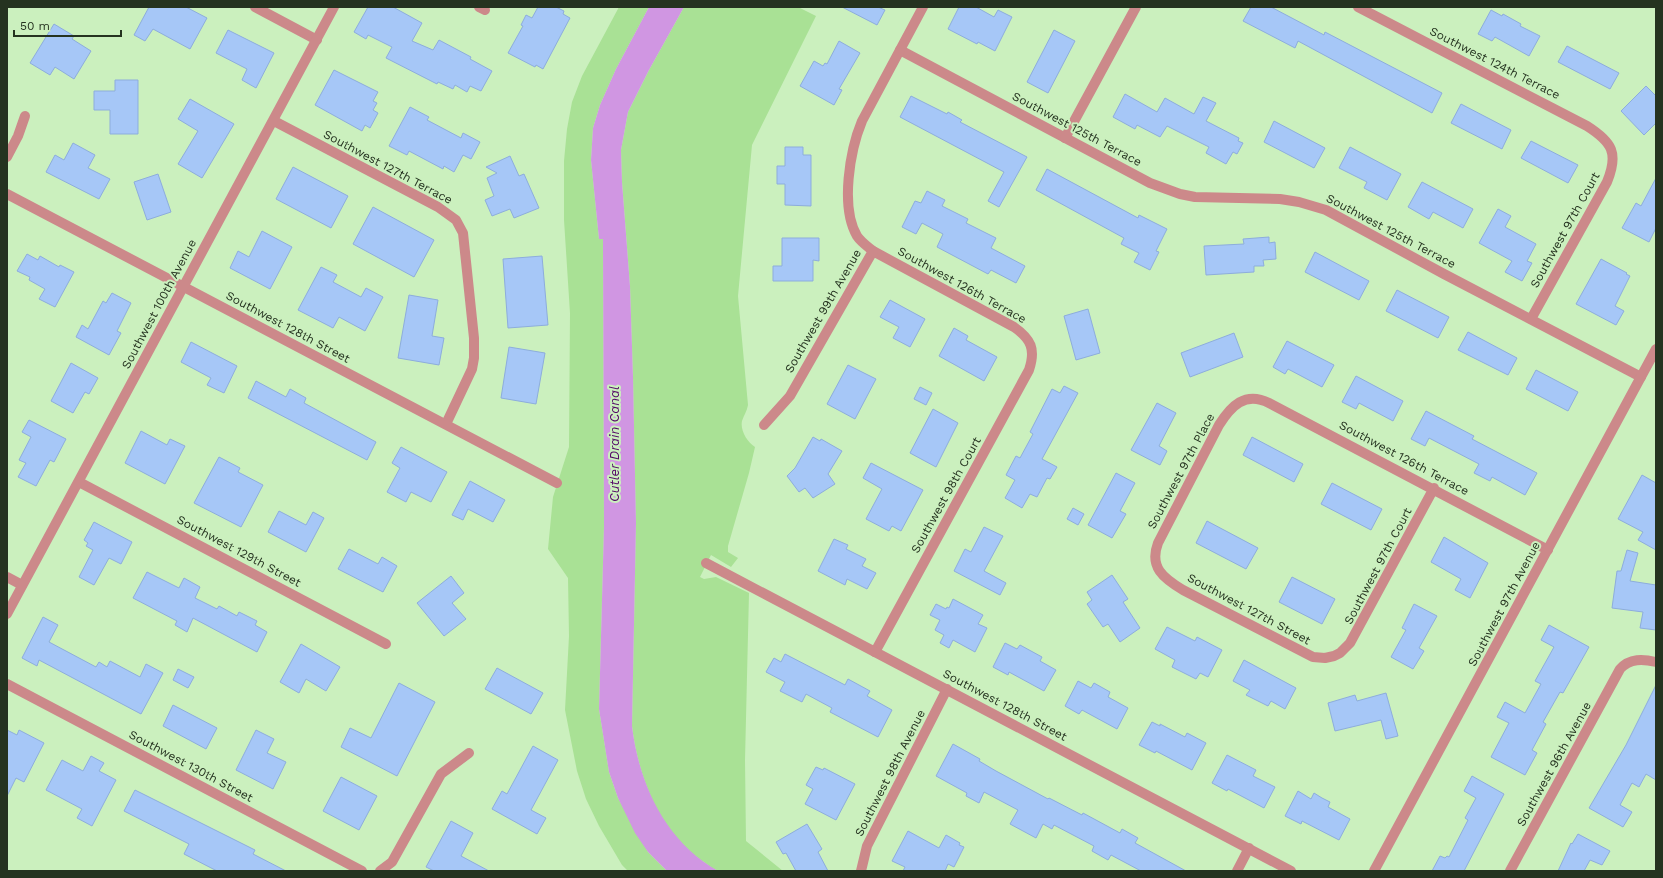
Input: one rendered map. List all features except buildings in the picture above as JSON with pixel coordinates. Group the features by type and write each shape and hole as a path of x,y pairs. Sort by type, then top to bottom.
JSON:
{"street":[{"path":"255,7 317,40"},
{"name":"Southwest 100th Avenue","path":"7,614 274,121 334,7"},
{"name":"Southwest 99th Avenue","path":"764,425 790,396 873,251 858,236 853,225 848,194 850,160 862,121 923,7"},
{"path":"1065,138 1136,7"},
{"name":"Southwest 124th Terrace","path":"1358,7 1587,126 1602,137 1611,147 1612,151"},
{"name":"Southwest 125th Terrace","path":"900,50 1150,183 1180,194 1202,198 1280,199 1299,202 1326,210 1641,377"},
{"path":"7,157 18,136 25,116"},
{"name":"Southwest 127th Terrace","path":"274,121 438,207 449,214 461,227 466,256 473,326 474,358 472,369 446,424"},
{"name":"Southwest 97th Court","path":"1531,319 1607,182 1612,167 1612,151"},
{"name":"Southwest 128th Street","path":"7,194 557,483"},
{"name":"Southwest 126th Terrace","path":"873,251 1014,327 1028,338 1032,348"},
{"name":"Southwest 98th Court","path":"875,652 1029,370 1032,357 1032,348"},
{"name":"Southwest 97th Avenue","path":"1374,871 1656,349"},
{"name":"Southwest 126th Terrace","path":"1245,400 1264,400 1434,488 1548,550"},
{"name":"Southwest 97th Place","path":"1155,563 1155,550 1158,543 1219,425 1233,407 1245,400"},
{"name":"Southwest 129th Street","path":"79,482 386,644"},
{"name":"Southwest 97th Court","path":"1340,654 1346,649 1354,636 1434,488"},
{"name":"Southwest 128th Street","path":"706,563 1291,871"},
{"name":"Southwest 127th Street","path":"1155,563 1166,578 1178,588 1293,648 1313,657 1319,658 1330,658 1340,654"},
{"path":"7,577 22,585"},
{"name":"Southwest 96th Avenue","path":"1510,871 1620,669 1624,665 1634,660 1656,662"},
{"name":"Southwest 130th Street","path":"7,684 362,871"},
{"name":"Southwest 98th Avenue","path":"861,871 867,846 947,689"},
{"path":"380,871 392,862 441,774 469,753"},
{"path":"1237,871 1249,848"}],"green space":[{"path":"619,7 649,7 616,69 600,105 593,128 591,160 599,239 603,239 604,526 599,709 609,772 618,798 648,852 667,871 628,871 622,865 599,826 586,799 577,771 565,710 569,636 568,578 548,549 553,497 569,447 570,313 564,220 564,161 567,129 572,102 582,76"},
{"path":"684,7 798,7 816,16 752,145 738,296 748,405 742,421 742,428 747,439 755,447 728,546 728,552 738,558 731,567 711,555 700,577 704,579 716,577 749,593 745,760 746,841 783,871 738,872 716,870 686,848 673,834 662,818 645,783 639,764 632,726 636,523 630,286 621,150 628,112 649,70"}],"water":[{"name":"Cutler Drain Canal","path":"649,7 684,7 649,70 628,112 621,150 630,286 636,523 632,726 641,769 648,789 658,809 669,827 683,844 699,859 718,871 667,871 648,852 635,833 618,798 609,772 599,709 604,526 603,239 599,239 591,160 593,128 600,105 616,69"}]}
